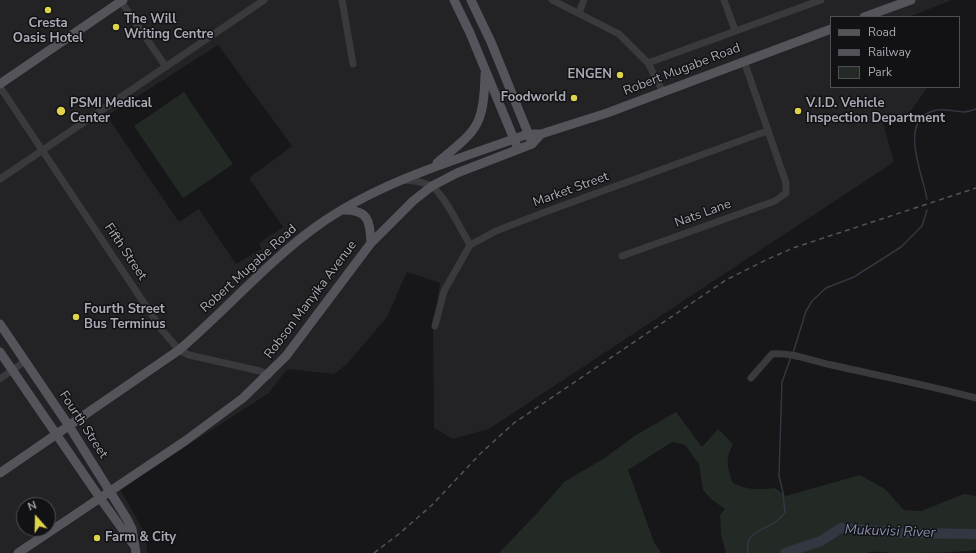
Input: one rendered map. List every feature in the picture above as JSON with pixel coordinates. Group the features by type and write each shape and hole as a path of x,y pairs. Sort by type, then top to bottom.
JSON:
{"main road":[{"path":"454,0 518,149"},
{"path":"471,0 491,42 532,144 541,134"},
{"path":"867,16 911,0"},
{"path":"0,85 121,1"},
{"name":"Robert Mugabe Road","path":"0,473 58,435 179,350 283,254 317,226 372,193 433,167 528,134 541,134 606,113 830,29"},
{"path":"433,167 463,142 477,124 483,102 485,70"},
{"name":"Robson Manyika Avenue","path":"18,553 110,492 243,398 269,375 286,356 371,242 402,211 432,186 457,173 532,144"},
{"path":"342,210 360,211 364,215 370,225 371,242"},
{"name":"Fourth Street","path":"0,324 69,426 110,492 132,529 135,549"},
{"path":"0,352 135,549"}],"street":[{"path":"0,179 264,0"},
{"path":"342,0 353,64"},
{"path":"552,0 619,34 648,63 663,92"},
{"path":"579,13 584,0"},
{"path":"724,0 735,30"},
{"path":"648,63 735,30 821,0"},
{"path":"121,1 166,67"},
{"path":"744,61 767,131"},
{"name":"Fifth Street","path":"0,85 162,330 179,350 189,355 260,371 269,375"},
{"name":"Nats Lane","path":"622,256 775,201 783,196 787,189 767,131"},
{"name":"Market Street","path":"470,245 496,231 545,212 767,131"},
{"path":"404,180 417,181 432,186 443,199 470,245 444,291 435,326"},
{"path":"751,378 772,354 786,353 831,365 935,386 976,398"},
{"path":"0,379 25,361"}],"shaded area":[{"path":"0,0 952,0 912,16 830,16 830,88 927,88 908,115 883,123 894,162 489,429 453,439 434,428 433,326 440,283 407,272 387,317 347,364 334,374 287,369 269,393 120,489 146,535 147,553 0,553","holes":["218,45 292,146 249,178 283,227 259,243 261,249 236,264 199,209 179,222 107,116"]}],"green space":[{"path":"184,92 233,164 183,198 134,126"},
{"path":"676,412 702,447 718,429 733,444 728,459 729,472 733,483 744,487 759,489 775,488 786,496 860,475 885,489 904,510 921,511 964,494 976,496 976,550 928,553 726,553 721,534 720,515 725,509 711,499 703,490 699,464 685,445 672,442 628,470 654,542 661,553 499,553 564,482 603,459 636,435"}],"waterway":[{"path":"927,199 915,148 915,135 918,124 925,115 937,110 966,112 976,109"},
{"path":"793,353 806,311 812,301 826,288 854,277 901,247 922,226 927,210"},
{"path":"748,553 749,540 752,536 779,519 785,513 783,493 779,476 782,382 791,357"},
{"name":"Mukuvisi River","path":"785,553 821,541 841,528 905,533 976,534"}],"railway":[{"path":"374,553 432,505 480,454 514,423 726,280 793,248 976,188"}],"place":[{"name":"Cresta Oasis Hotel","path":"48,10"},
{"name":"The Will Writing Centre","path":"116,27"},
{"name":"ENGEN","path":"620,75"},
{"name":"Foodworld","path":"574,98"},
{"name":"PSMI Medical Center","path":"61,111"},
{"name":"V.I.D. Vehicle Inspection Department","path":"798,111"},
{"name":"Fourth Street Bus Terminus","path":"76,317"},
{"name":"Farm & City","path":"97,538"}]}
